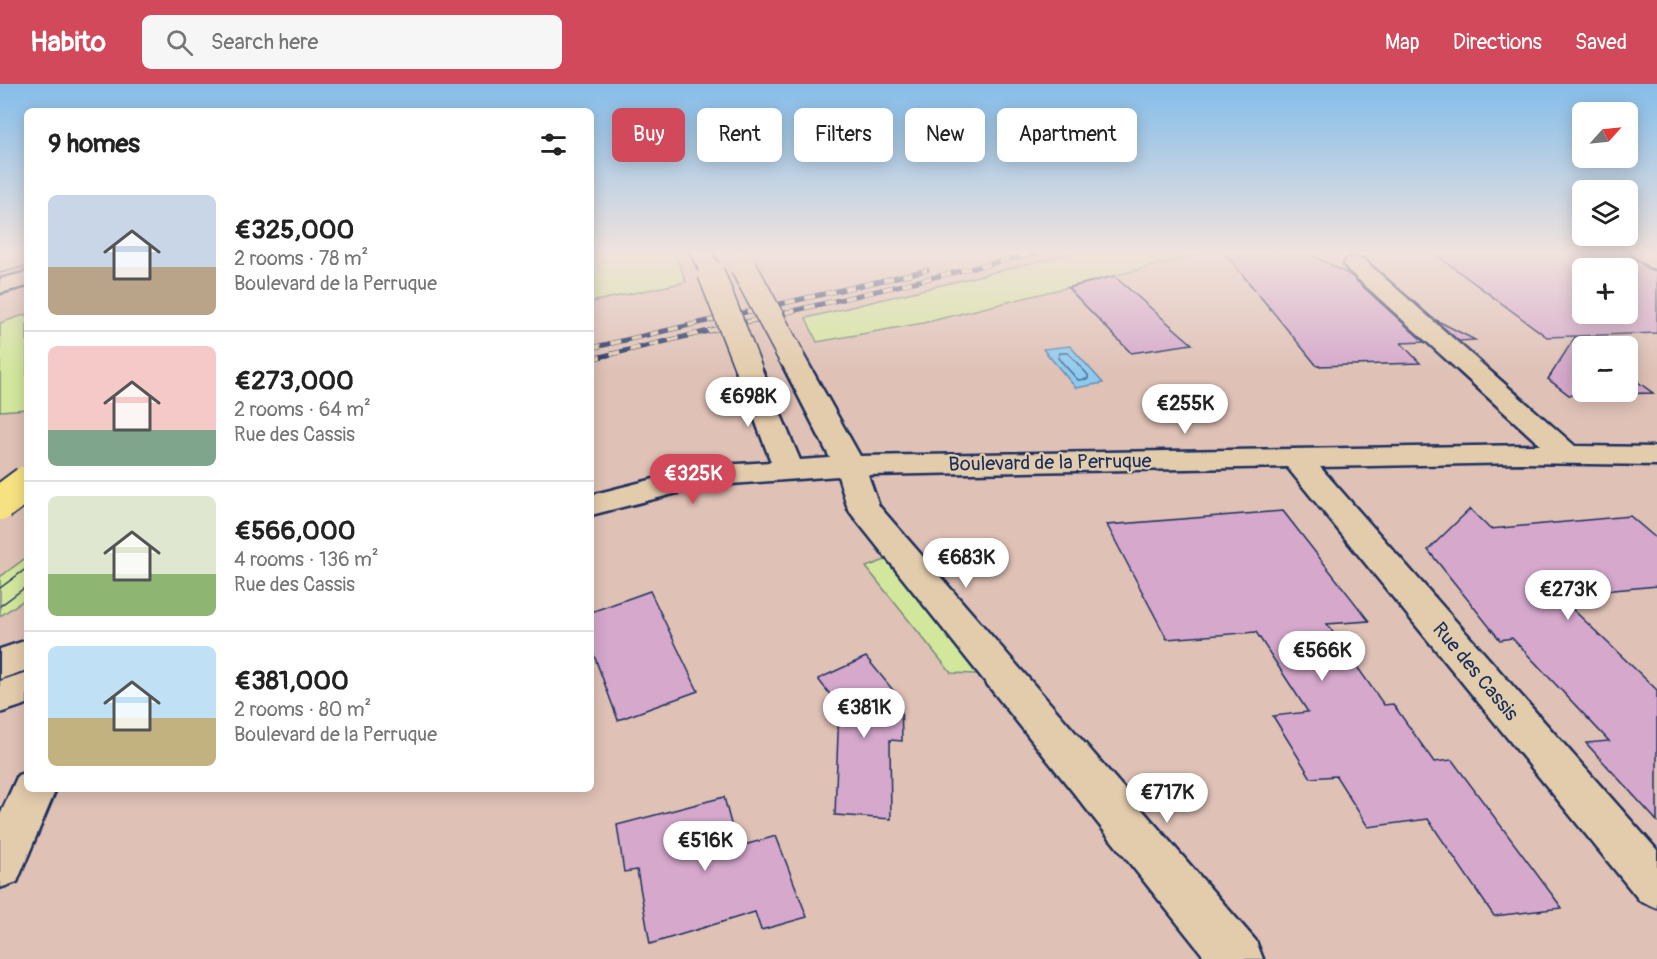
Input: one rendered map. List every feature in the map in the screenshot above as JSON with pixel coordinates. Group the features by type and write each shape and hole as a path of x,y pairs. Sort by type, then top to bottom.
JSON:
{"main road":[{"path":"0,503 24,485"}],"street":[{"path":"718,292 789,470"},
{"path":"757,292 850,466 864,509 1238,959"},
{"path":"1386,292 1568,455"},
{"name":"Boulevard de la Perruque","path":"594,504 705,476 850,466 1295,457 1568,455 1645,457"},
{"name":"Rue des Cassis","path":"1295,457 1657,885"},
{"path":"1645,457 1657,477"},
{"path":"0,664 24,656"},
{"path":"0,697 24,689"},
{"path":"0,866 33,792"}],"green space":[{"path":"594,292 639,292 594,301"},
{"path":"913,292 1049,292 923,323 817,342 806,318"},
{"path":"24,315 24,409 0,411 0,323"},
{"path":"891,558 983,671 975,674 951,673 866,567"},
{"path":"24,559 24,600 0,616 0,577"}],"water":[{"path":"1070,346 1103,383 1076,388 1043,349"}],"building":[{"path":"1072,292 1132,292 1192,344 1131,353"},
{"path":"1256,292 1369,292 1424,342 1401,343 1420,363 1317,366"},
{"path":"1486,292 1572,292 1572,324 1638,324 1638,292 1657,292 1657,333 1547,337"},
{"path":"1434,319 1475,340 1459,341"},
{"path":"1572,342 1572,395 1548,379"},
{"path":"1638,382 1653,393 1638,393"},
{"path":"1470,509 1490,529 1630,516 1657,539 1657,586 1558,595 1657,690 1657,821 1586,743 1609,741 1512,638 1500,640 1428,550"},
{"path":"1283,511 1369,621 1327,624 1384,705 1393,704 1434,762 1452,760 1562,908 1494,916 1428,819 1368,827 1336,776 1311,778 1273,716 1308,712 1256,632 1167,639 1107,525"},
{"path":"650,591 698,691 618,720 594,655 594,611"},
{"path":"866,657 901,700 902,741 890,740 891,819 835,815 839,706 818,679"},
{"path":"724,797 737,847 776,836 807,917 761,930 755,912 650,944 637,870 624,872 617,825"}],"tram line":[{"path":"0,588 24,570"},
{"path":"0,606 24,588"}],"railway":[{"path":"594,347 833,292"},
{"path":"594,358 873,292"},
{"path":"0,486 24,481"},
{"path":"0,503 24,497"}]}
